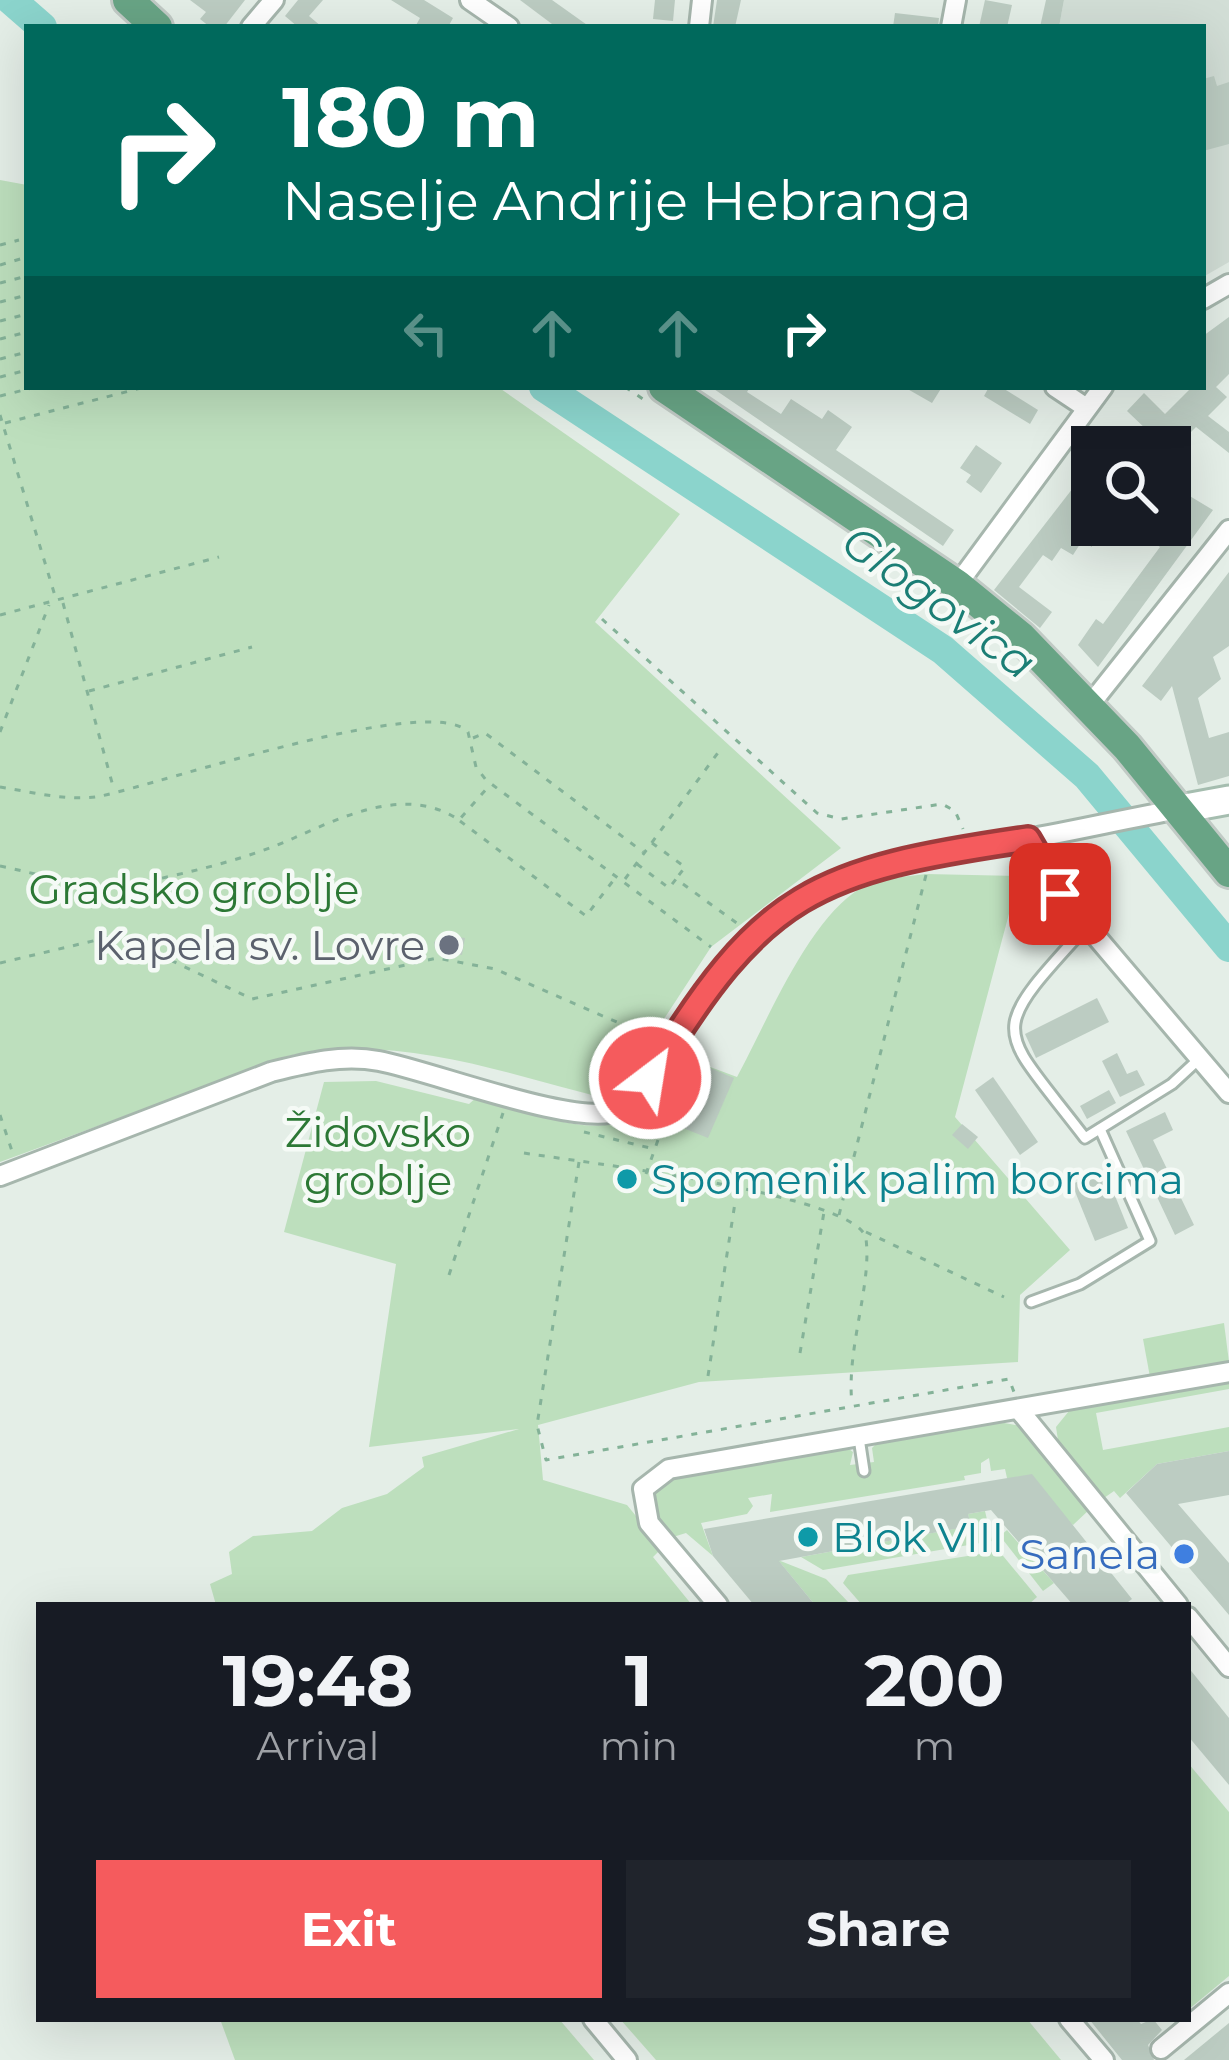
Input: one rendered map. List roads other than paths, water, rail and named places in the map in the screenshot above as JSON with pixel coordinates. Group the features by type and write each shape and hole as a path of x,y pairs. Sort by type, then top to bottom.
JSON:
{"main road":[{"path":"128,0 154,24"},
{"path":"654,393 957,585 1021,637 1089,706 1167,811 1229,872"},
{"path":"1167,811 1229,800"}],"street":[{"path":"254,24 274,0"},
{"path":"470,0 505,24"},
{"path":"1060,390 1085,407"},
{"path":"957,585 1099,390"},
{"path":"1089,706 1229,530"},
{"path":"9,1173 271,1072 332,1059 376,1060 596,1117 626,1107 710,981 799,898 851,874 1167,811"},
{"path":"1028,839 1086,927 1229,1093"},
{"path":"715,1602 649,1523 642,1501 649,1480 669,1469 1229,1372"},
{"path":"1020,1411 1175,1602"},
{"path":"1191,1621 1229,1667"},
{"path":"1161,2049 1229,1993"},
{"path":"595,2022 627,2060"},
{"path":"1072,2022 1104,2060"}],"lane":[{"path":"1086,927 1023,995 1011,1024 1017,1048 1085,1138 1172,1084 1199,1059"},
{"path":"1031,1302 1080,1284 1150,1241 1100,1129"},
{"path":"859,1438 864,1471"}],"waterway":[{"name":"Glogovica","path":"11,0 39,24"},
{"name":"Glogovica","path":"549,390 943,650 1087,776 1229,947"}],"place":[{"name":"Kapela sv. Lovre","path":"449,945"},
{"name":"Spomenik palim borcima","path":"627,1179"},
{"name":"Blok VIII","path":"808,1537"},
{"name":"Sanela","path":"1184,1554"}],"park label":[{"name":"Gradsko groblje","path":"194,889"},
{"name":"Židovsko groblje","path":"378,1156"}]}
